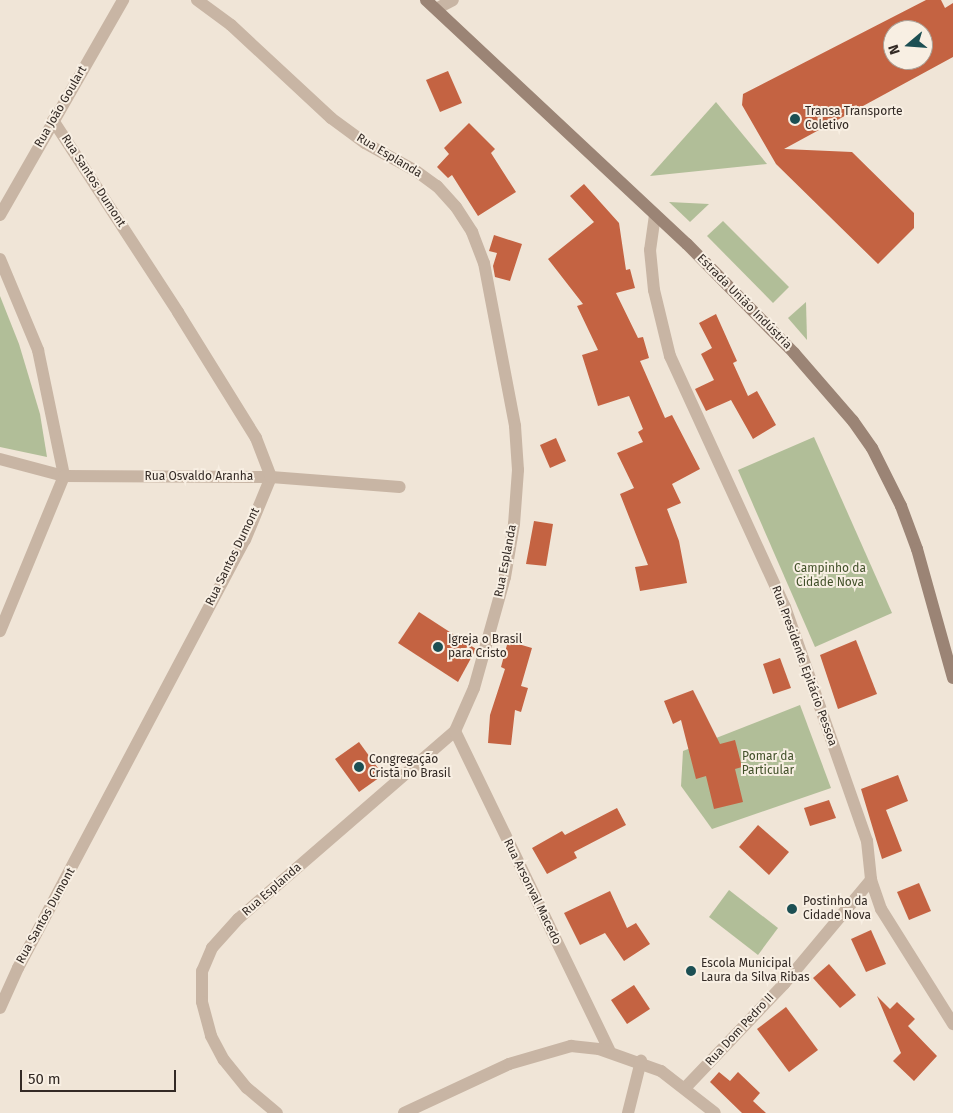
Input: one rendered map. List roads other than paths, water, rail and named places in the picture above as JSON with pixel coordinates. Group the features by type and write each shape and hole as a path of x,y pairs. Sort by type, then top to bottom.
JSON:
{"main road":[{"name":"Estrada União Indústria","path":"426,0 655,215 794,353 872,448 891,482 917,549 953,678"}],"street":[{"name":"Rua João Goulart","path":"0,215 123,0"},
{"name":"Rua Esplanda","path":"197,0 231,25 331,118 437,186 456,207 472,232 484,263 515,426 518,470 504,577 474,688 455,731 238,919 212,948 202,971 202,1002 211,1036 224,1060 247,1088 277,1113"},
{"path":"436,9 453,0"},
{"name":"Rua Santos Dumont","path":"0,1008 22,960 245,540 271,477 256,438 178,312 53,120"},
{"name":"Rua Presidente Epitácio Pessoa","path":"655,215 650,250 654,290 670,356 785,607 867,841 871,880 881,909 953,1024"},
{"path":"0,259 38,350 64,476 0,631"},
{"name":"Rua Osvaldo Aranha","path":"0,459 64,476 271,477 400,487"},
{"name":"Rua Arsonval Macedo","path":"455,731 610,1052"},
{"name":"Rua Dom Pedro II","path":"685,1088 784,984 871,880"},
{"path":"404,1113 541,1052 571,1046 610,1052 641,1061 661,1070 715,1113"},
{"path":"628,1113 641,1061"}],"place":[{"name":"Transa Transporte Coletivo","path":"795,119"},
{"name":"Igreja o Brasil para Cristo","path":"438,647"},
{"name":"Congregação Cristã no Brasil","path":"359,767"},
{"name":"Postinho da Cidade Nova","path":"792,909"},
{"name":"Escola Municipal Laura da Silva Ribas","path":"691,971"}],"park label":[{"name":"Campinho da Cidade Nova","path":"830,576"},
{"name":"Pomar da Particular","path":"768,764"}]}
